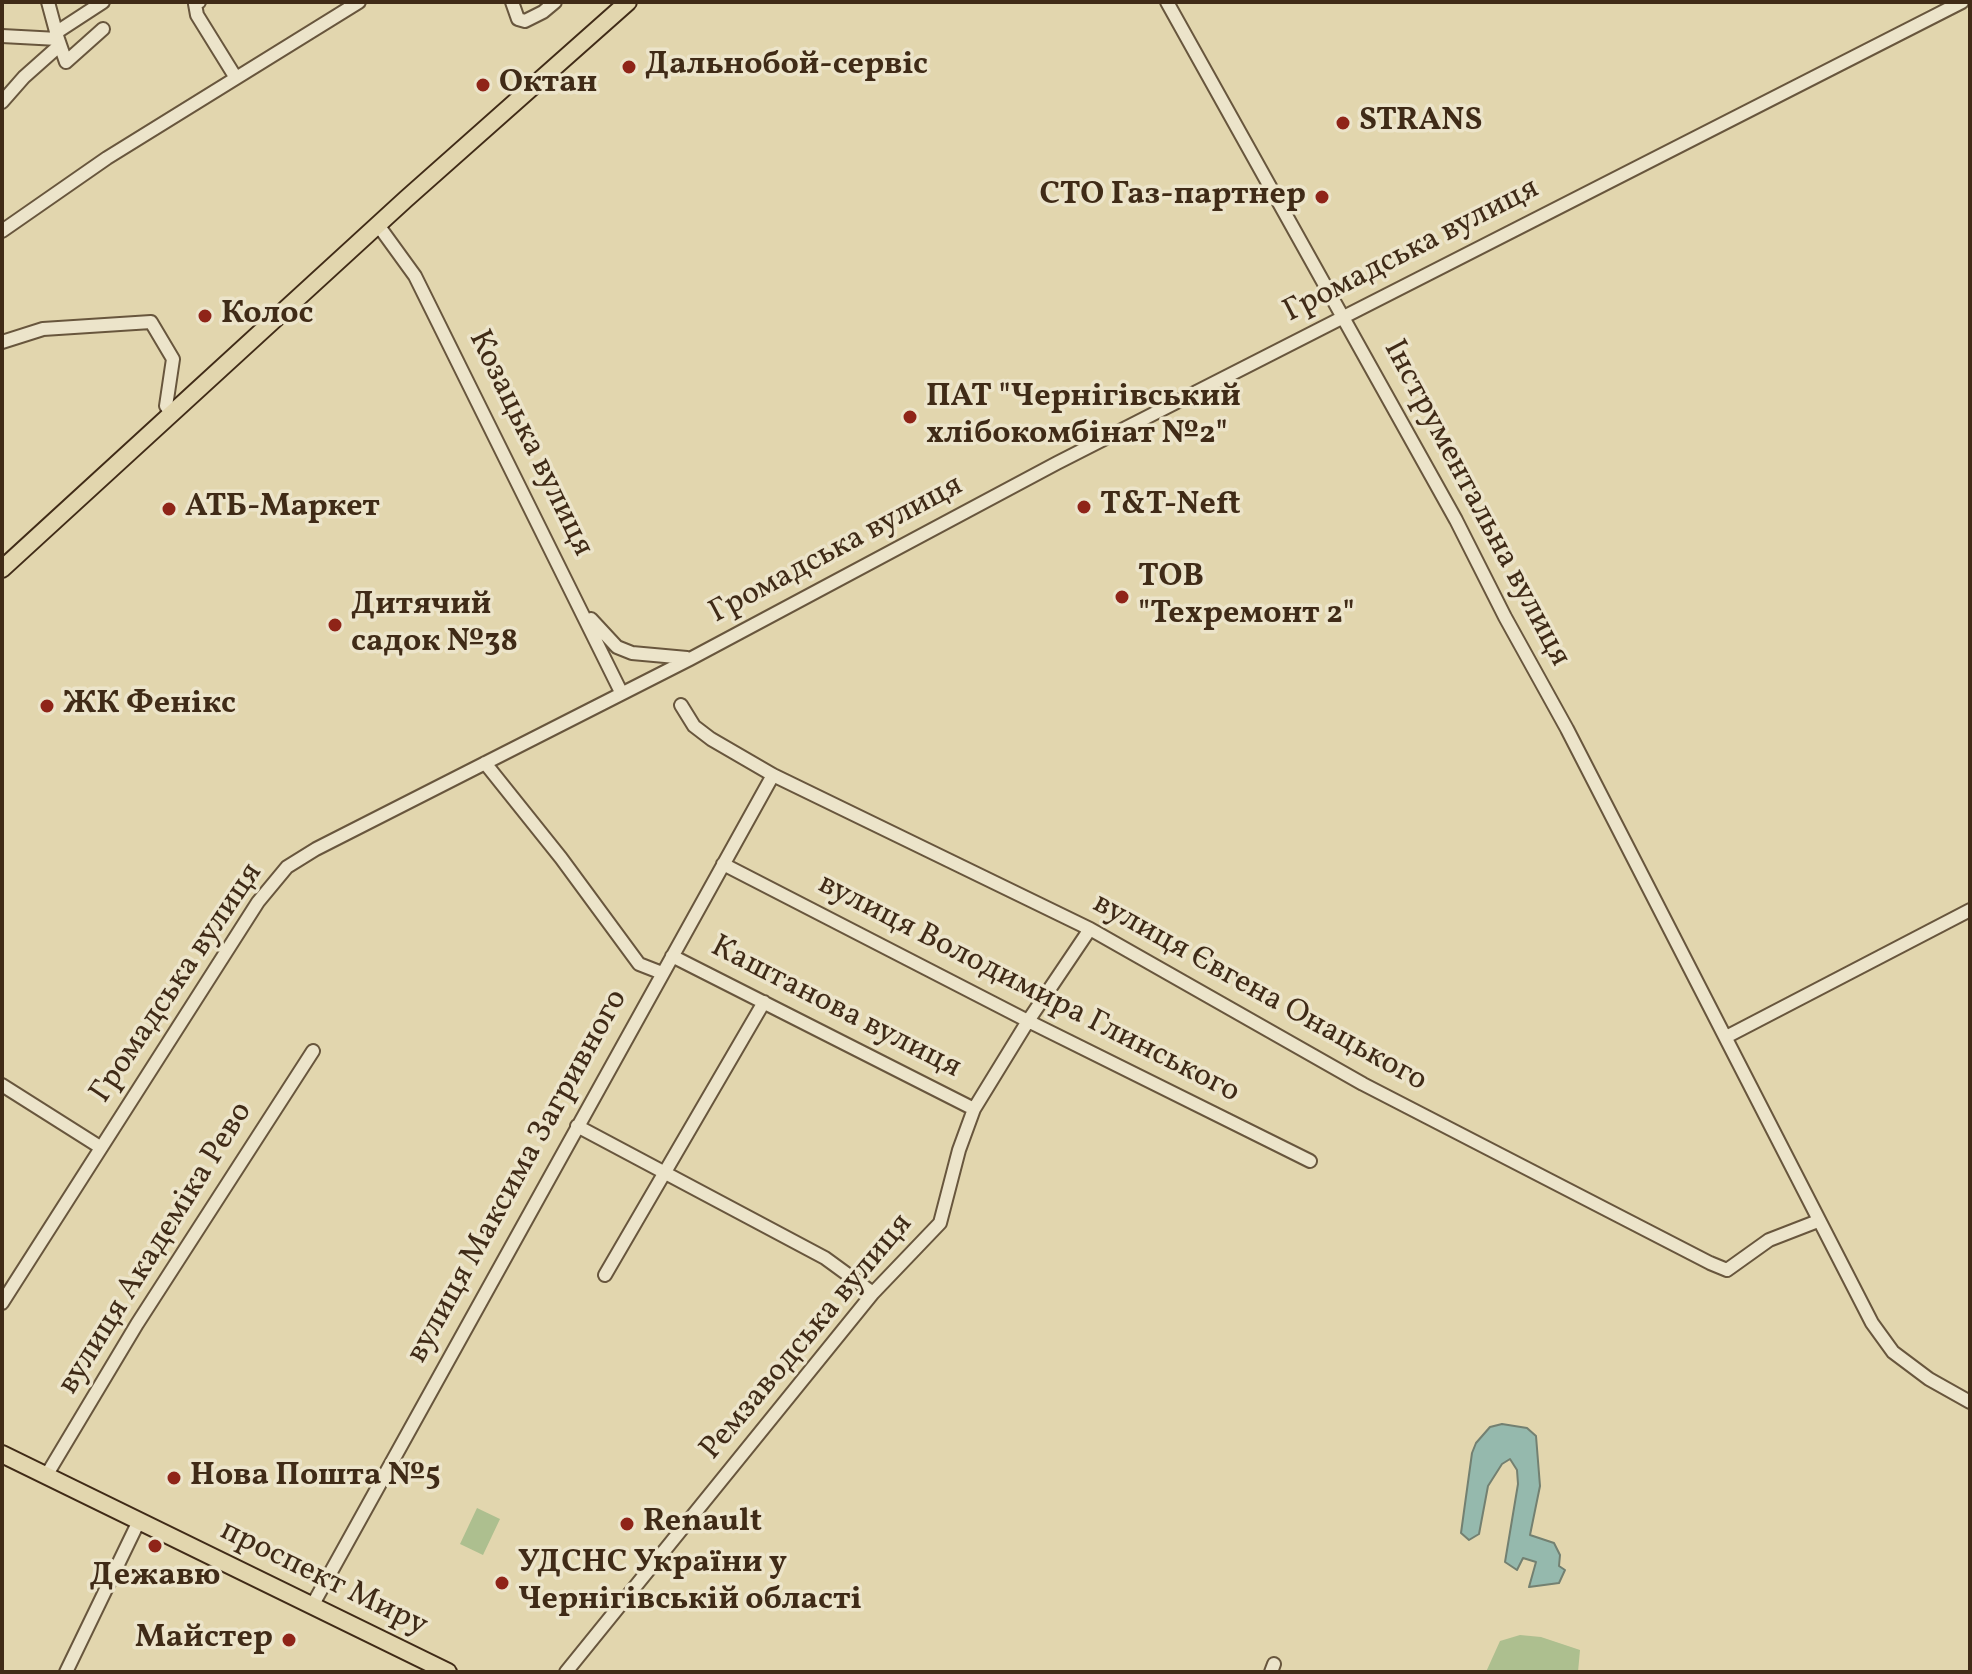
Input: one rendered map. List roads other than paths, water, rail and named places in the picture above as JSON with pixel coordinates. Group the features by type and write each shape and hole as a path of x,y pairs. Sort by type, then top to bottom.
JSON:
{"main road":[{"path":"2,569 378,225 628,2"},
{"name":"проспект Миру","path":"2,1454 448,1672"}],"street":[{"path":"48,2 66,62 103,29"},
{"path":"2,102 58,38 103,2"},
{"path":"199,2 195,4 197,15 236,78"},
{"path":"2,231 95,166 359,2"},
{"path":"512,2 518,19 525,21 555,2"},
{"name":"Інструментальна вулиця","path":"1167,2 1344,318 1567,729 1872,1323 1893,1352 1929,1379 1970,1402"},
{"name":"Громадська вулиця","path":"2,1303 258,902 287,867 316,849 690,659 1076,452 1962,2"},
{"path":"2,36 58,38"},
{"name":"Козацька вулиця","path":"378,225 415,276 621,692"},
{"path":"2,342 43,329 151,322 173,359 166,406 172,414"},
{"path":"577,603 617,647 647,656 690,659"},
{"name":"вулиця Євгена Онацького","path":"681,705 694,726 711,739 773,775 1090,929 1363,1084 1727,1270 1769,1240 1818,1221"},
{"name":"Каштанова вулиця","path":"485,763 561,858 639,964 662,973"},
{"name":"вулиця Максима Загривного","path":"312,1606 773,775"},
{"name":"вулиця Володимира Глинського","path":"723,864 1310,1161"},
{"path":"1726,1037 1970,910"},
{"path":"1953,920 1970,920"},
{"name":"Ремзаводська вулиця","path":"566,1672 873,1293 940,1223 959,1150 974,1109 1090,929"},
{"name":"Каштанова вулиця","path":"672,956 974,1109"},
{"path":"605,1275 764,1002"},
{"name":"вулиця Академіка Рево","path":"46,1476 137,1324 313,1051"},
{"path":"2,1085 100,1147"},
{"path":"577,1126 825,1258 873,1293"},
{"path":"66,1672 138,1523"}],"water":[{"path":"1502,1424 1527,1428 1536,1436 1540,1486 1530,1535 1554,1543 1560,1555 1559,1566 1565,1570 1559,1583 1529,1587 1536,1562 1523,1558 1517,1570 1505,1562 1518,1484 1517,1470 1510,1459 1502,1464 1488,1486 1479,1534 1469,1540 1461,1533 1472,1453 1476,1443 1490,1427"}],"place":[{"name":"Дальнобой-сервіс","path":"629,67"},
{"name":"Октан","path":"483,85"},
{"name":"STRANS","path":"1343,123"},
{"name":"СТО Газ-партнер","path":"1322,197"},
{"name":"Колос","path":"205,316"},
{"name":"ПАТ \"Чернігівський хлібокомбінат №2\"","path":"910,417"},
{"name":"T&T-Neft","path":"1084,507"},
{"name":"АТБ-Маркет","path":"169,509"},
{"name":"ТОВ \"Техремонт 2\"","path":"1122,597"},
{"name":"Дитячий садок №38","path":"335,625"},
{"name":"ЖК Фенікс","path":"47,706"},
{"name":"Нова Пошта №5","path":"174,1478"},
{"name":"Renault","path":"627,1524"},
{"name":"Дежавю","path":"155,1546"},
{"name":"УДСНС України у Чернігівській області","path":"502,1583"},
{"name":"Майстер","path":"289,1640"}]}
